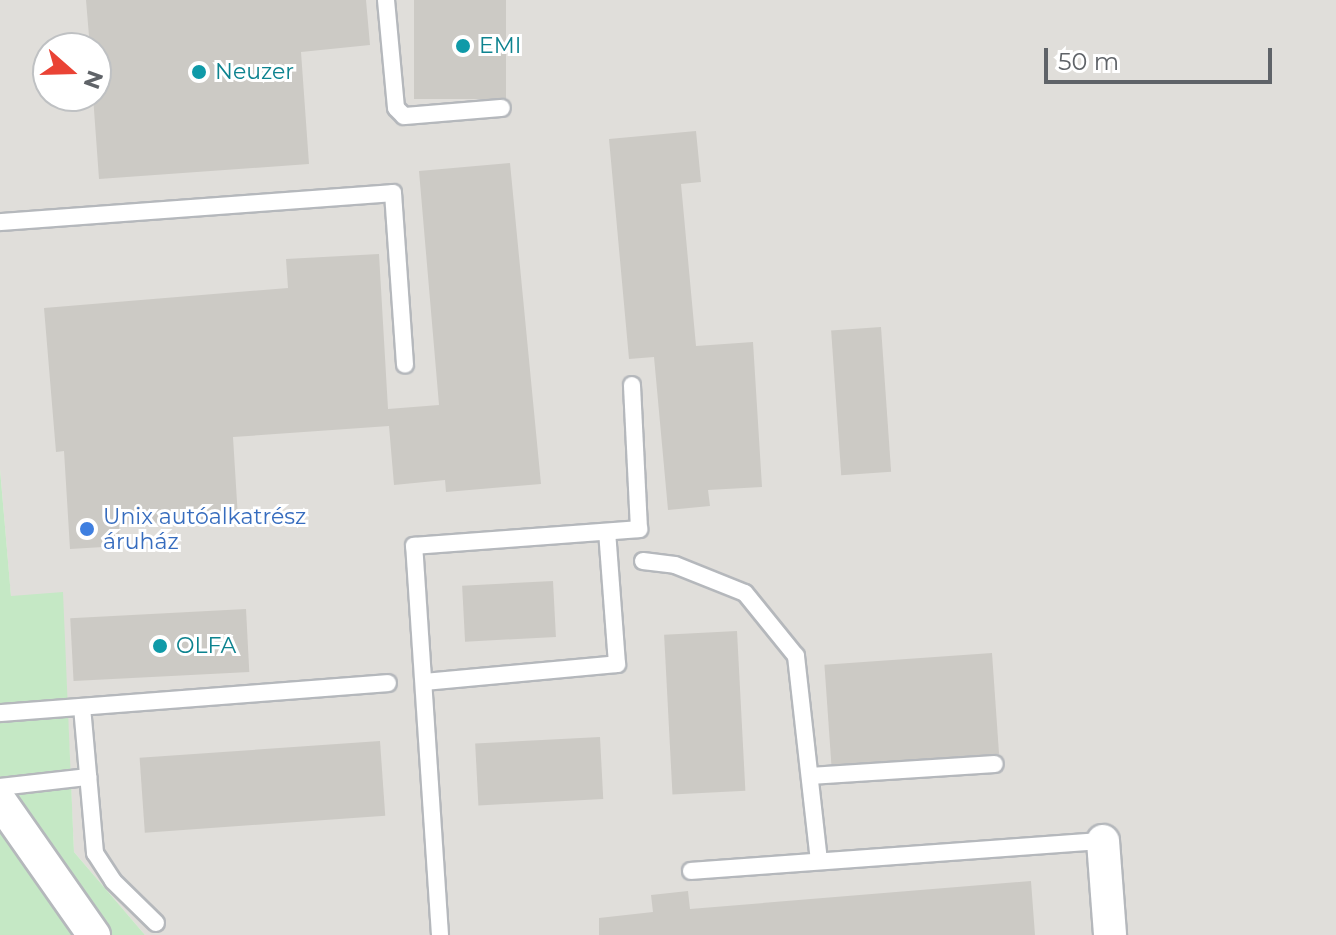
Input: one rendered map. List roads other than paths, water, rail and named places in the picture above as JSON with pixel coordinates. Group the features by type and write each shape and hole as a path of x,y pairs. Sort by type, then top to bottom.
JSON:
{"street":[{"path":"0,801 94,935"},
{"path":"1103,841 1110,935"}],"lane":[{"path":"386,0 396,108 404,116 502,108"},
{"path":"0,222 393,193 405,365"},
{"path":"440,935 414,546 639,529 632,385"},
{"path":"424,682 617,664 607,532"},
{"path":"643,561 713,578 745,593 772,622 796,656 819,861"},
{"path":"0,713 388,683"},
{"path":"82,707 95,853 113,881 156,923"},
{"path":"810,776 995,764"},
{"path":"0,787 88,777"},
{"path":"691,871 1103,841"}],"place":[{"name":"EMI","path":"463,46"},
{"name":"Neuzer","path":"199,72"},
{"name":"Unix autóalkatrész áruház","path":"87,529"},
{"name":"OLFA","path":"160,646"}]}
